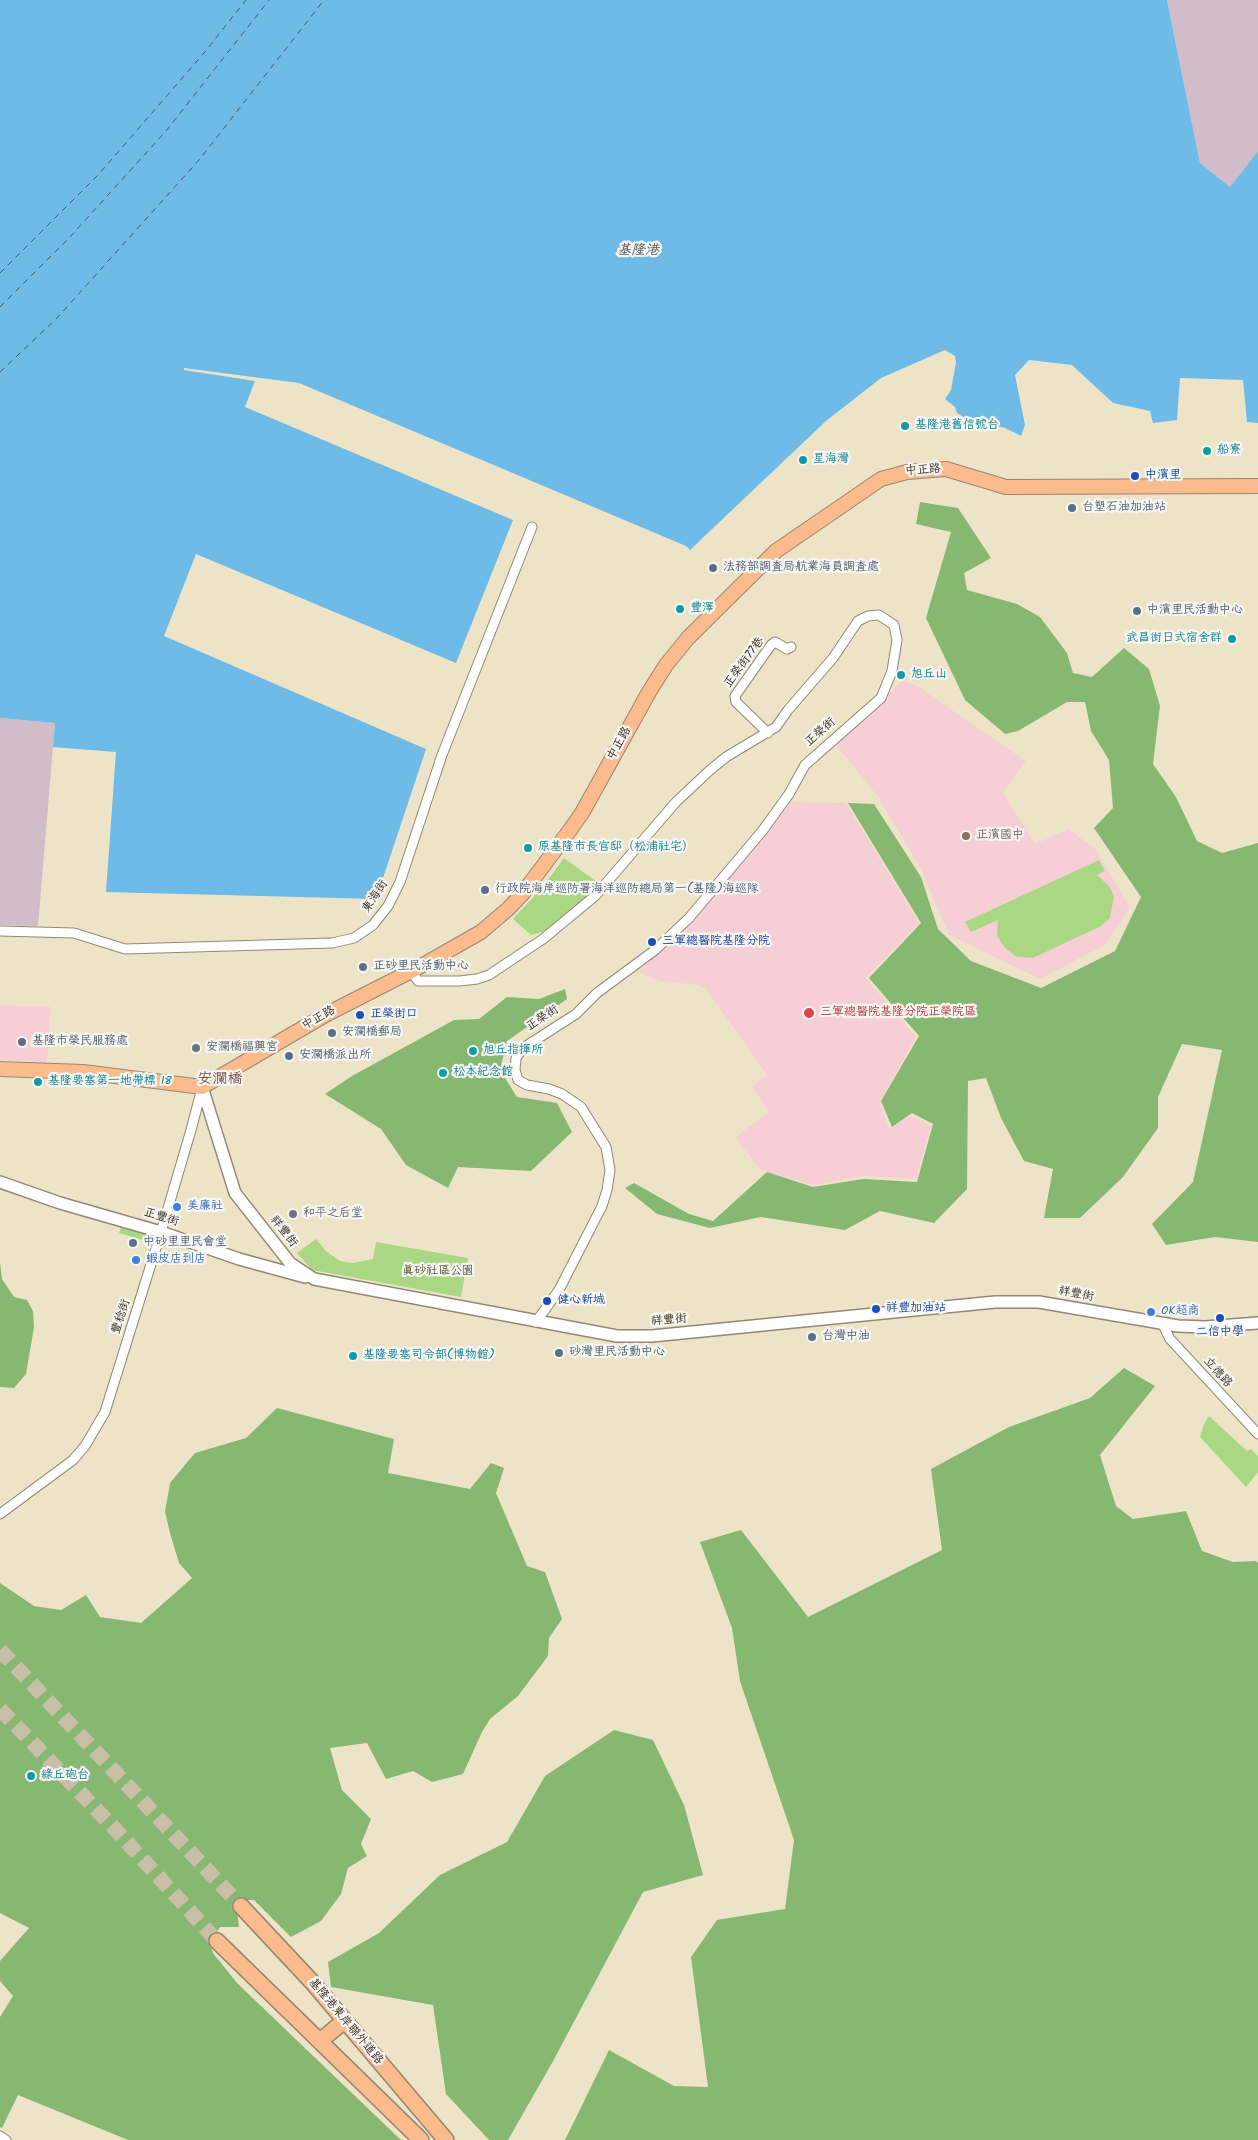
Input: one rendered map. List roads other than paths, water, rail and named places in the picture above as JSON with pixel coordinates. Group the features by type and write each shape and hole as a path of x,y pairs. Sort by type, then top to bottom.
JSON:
{"highway":[{"name":"基隆港東岸聯外道路","path":"241,1906 312,1982 446,2140"},
{"name":"基隆港東岸聯外道路","path":"217,1942 417,2136"},
{"path":"320,2042 344,2021"}],"main road":[{"name":"中正路","path":"202,1087 320,1019 481,932 508,909 523,893 582,813 649,692 666,665 688,638 776,551 874,483 898,474 925,469 946,470 1006,486 1258,486"},
{"path":"0,1069 84,1072 202,1087"}],"street":[{"name":"東海街","path":"0,931 74,933 125,949 332,943 354,938 373,925 388,906 400,882 442,755 532,527"},
{"name":"正榮街","path":"410,971 418,981 477,979 488,975 543,939 595,896 676,802 709,771 726,757 776,727 788,710 833,658 858,621 868,616 879,615 894,625 897,640 892,671 881,698 805,765 789,794 763,830 689,918 655,950 597,993 576,1014 524,1048 516,1058 514,1070 518,1080 527,1085 549,1089 562,1094 581,1107 606,1147 610,1170 608,1190 602,1206 560,1290 536,1322"},
{"name":"正榮街77巷","path":"768,733 736,702 735,696 771,645 775,642 787,649 791,647"},
{"name":"祥豐街","path":"202,1087 236,1193 290,1263 314,1279 617,1336 652,1336 995,1302 1030,1302 1162,1323 1205,1327 1258,1323"},
{"name":"豐稔街","path":"0,1514 73,1460 85,1446 105,1412 192,1130 202,1087"},
{"name":"正豐街","path":"0,1182 60,1203 161,1232 269,1268 314,1279"},
{"path":"269,1268 279,1264 282,1252"},
{"name":"立德路","path":"1162,1323 1170,1339 1258,1434"},
{"path":"0,2136 6,2140"}],"water":[{"name":"基隆港","path":"0,0 1167,0 1200,163 1230,187 1258,151 1258,423 1247,422 1243,380 1180,378 1177,420 1153,423 1150,411 1113,403 1072,365 1029,360 1015,375 1025,425 1021,436 1005,428 965,418 957,413 955,407 945,399 951,390 956,362 955,356 945,350 881,378 826,421 690,550 686,546 299,383 184,368 184,370 255,381 245,407 513,520 456,663 196,554 164,636 426,749 376,899 106,892 116,752 53,747 55,723 0,718"}],"tunnel":[{"path":"0,1650 241,1906"},
{"path":"0,1709 115,1829 217,1941"}],"place":[{"name":"基隆港舊信號台","path":"905,426"},
{"name":"船寮","path":"1207,451"},
{"name":"星海灣","path":"803,460"},
{"name":"中濱里","path":"1135,476"},
{"name":"台塑石油加油站","path":"1072,508"},
{"name":"法務部調查局航業海員調查處","path":"713,568"},
{"name":"豐澤","path":"680,609"},
{"name":"中濱里民活動中心","path":"1137,611"},
{"name":"武昌街日式宿舍群","path":"1232,639"},
{"name":"旭丘山","path":"901,675"},
{"name":"正濱國中","path":"966,836"},
{"name":"原基隆市長官邸（松浦社宅）","path":"528,848"},
{"name":"行政院海岸巡防署海洋巡防總局第一(基隆)海巡隊","path":"485,890"},
{"name":"三軍總醫院基隆分院","path":"652,942"},
{"name":"正砂里民活動中心","path":"363,967"},
{"name":"三軍總醫院基隆分院正榮院區","path":"809,1013"},
{"name":"正榮街口","path":"360,1015"},
{"name":"安瀾橋郵局","path":"332,1033"},
{"name":"基隆市榮民服務處","path":"22,1042"},
{"name":"安瀾橋福興宮","path":"196,1048"},
{"name":"旭丘指揮所","path":"473,1051"},
{"name":"安瀾橋派出所","path":"289,1056"},
{"name":"松本紀念館","path":"443,1073"},
{"name":"基隆要塞第一地帶標 18","path":"38,1082"},
{"name":"美廉社","path":"177,1207"},
{"name":"和平之后堂","path":"293,1214"},
{"name":"中砂里里民會堂","path":"133,1243"},
{"name":"蝦皮店到店","path":"136,1260"},
{"name":"健心新城","path":"547,1301"},
{"name":"祥豐加油站","path":"876,1309"},
{"name":"OK超商","path":"1151,1312"},
{"name":"二信中學","path":"1220,1318"},
{"name":"台灣中油","path":"812,1337"},
{"name":"砂灣里民活動中心","path":"559,1353"},
{"name":"基隆要塞司令部(博物館)","path":"353,1356"},
{"name":"綠丘砲台","path":"31,1776"}],"district":[{"name":"安瀾橋","path":"220,1080"}],"park label":[{"name":"真砂社區公園","path":"438,1272"}]}
